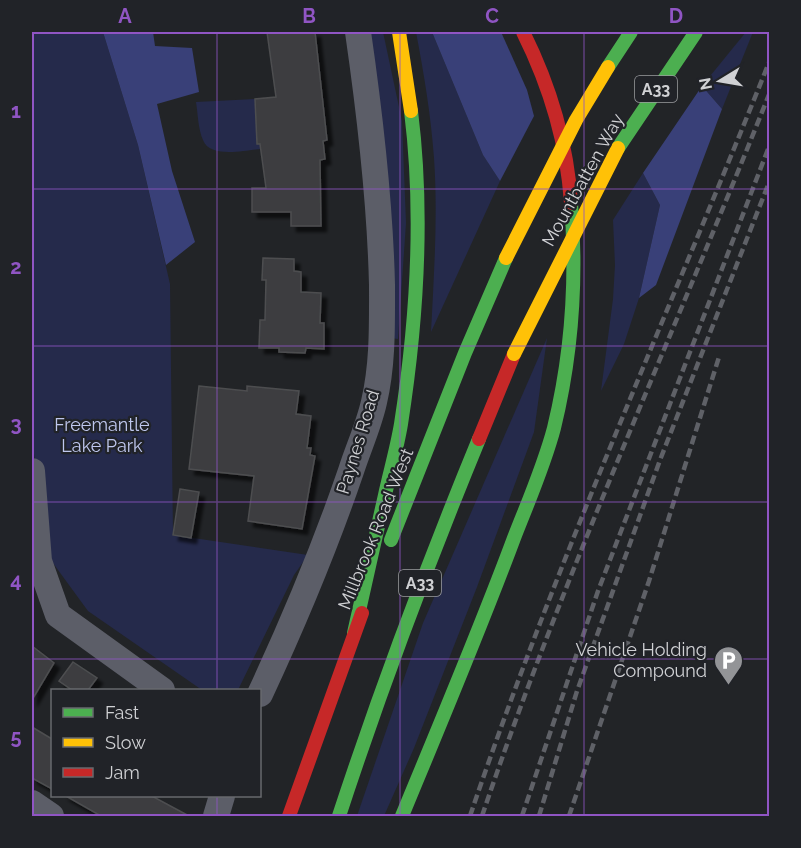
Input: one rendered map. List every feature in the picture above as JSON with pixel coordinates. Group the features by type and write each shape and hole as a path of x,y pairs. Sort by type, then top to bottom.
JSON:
{"highway":[{"path":"354,633 402,416 415,291 419,235 416,157 407,70 399,32"},
{"path":"402,816 509,552 554,429 564,383 572,302 573,239 566,158 556,115 523,32"},
{"name":"Mountbatten Way","path":"506,258 576,120 632,32"},
{"name":"Mountbatten Way","path":"339,816 375,707 429,560 514,354 618,148 696,32"},
{"name":"Millbrook Road West","path":"289,816 354,633 465,353 506,258"}],"street":[{"name":"Paynes Road","path":"261,692 291,626 337,513 374,403 382,334 380,223 358,32"},
{"path":"32,471 39,561 58,615 161,689"},
{"path":"216,816 221,797"},
{"path":"32,803 51,816"}],"green space":[{"name":"Freemantle Lake Park","path":"32,32 103,32 138,145 170,284 173,535 308,555 294,575 238,689 201,689 88,611 50,559 32,441"},
{"path":"365,32 383,32 402,121 406,223 398,339 391,338"},
{"path":"416,32 432,32 483,155 500,181 431,332 435,180 433,142"},
{"path":"746,32 753,32 722,109 702,86"},
{"path":"255,99 257,144 261,144 261,149 229,152 213,150 207,146 200,131 196,102"},
{"path":"643,173 660,205 639,298 624,344 601,391 613,299 615,265 613,220"},
{"path":"547,338 534,432 414,748 384,816 357,816 423,623"}],"shaded area":[{"path":"103,32 153,32 155,46 192,48 199,92 157,104 172,171 195,242 166,265 138,145"},
{"path":"432,32 501,32 527,90 534,116 500,181 483,155"},
{"path":"702,86 722,109 656,285 639,298 660,205 643,173"}],"building":[{"path":"267,32 315,32 327,140 323,141 325,159 320,160 321,226 291,226 291,212 252,212 252,188 266,188 260,144 257,144 255,99 276,97"},
{"path":"263,258 294,259 294,271 301,272 301,292 321,293 320,323 324,323 324,349 306,348 305,353 279,352 279,348 259,348 260,320 265,320 266,280 262,280"},
{"path":"199,386 247,391 247,386 299,391 296,414 311,416 307,448 311,448 310,455 315,456 302,529 248,521 254,476 189,469"},
{"path":"180,489 199,492 191,538 173,535"},
{"path":"32,646 54,663 32,700"},
{"path":"73,662 97,678 89,689 71,689 59,681"},
{"path":"32,727 51,738 51,788 32,778"},
{"path":"68,797 154,797 189,816 101,816"}],"railway":[{"path":"470,816 539,625 770,60"},
{"path":"482,816 514,724 584,543 770,92"},
{"path":"522,816 598,591 770,144"},
{"path":"539,816 577,691 660,460 770,180"},
{"path":"569,816 649,581 719,357"}],"traffic: fast":[{"path":"608,67 631,32"},
{"path":"618,148 696,32"},
{"path":"354,633 399,433 407,385 415,307 418,229 411,111"},
{"path":"402,816 487,608 541,470 554,428 569,344 573,288 571,203"},
{"path":"391,540 465,353 506,258"},
{"path":"339,816 406,626 479,439"}],"traffic: slow":[{"path":"399,32 411,111"},
{"path":"506,258 576,120 608,67"},
{"path":"514,354 618,148"}],"traffic: jam":[{"path":"523,32 533,52 556,115 566,158 571,203"},
{"path":"479,439 514,354"},
{"path":"289,816 362,613"}],"place":[{"name":"Vehicle Holding Compound","path":"728,686"}]}
